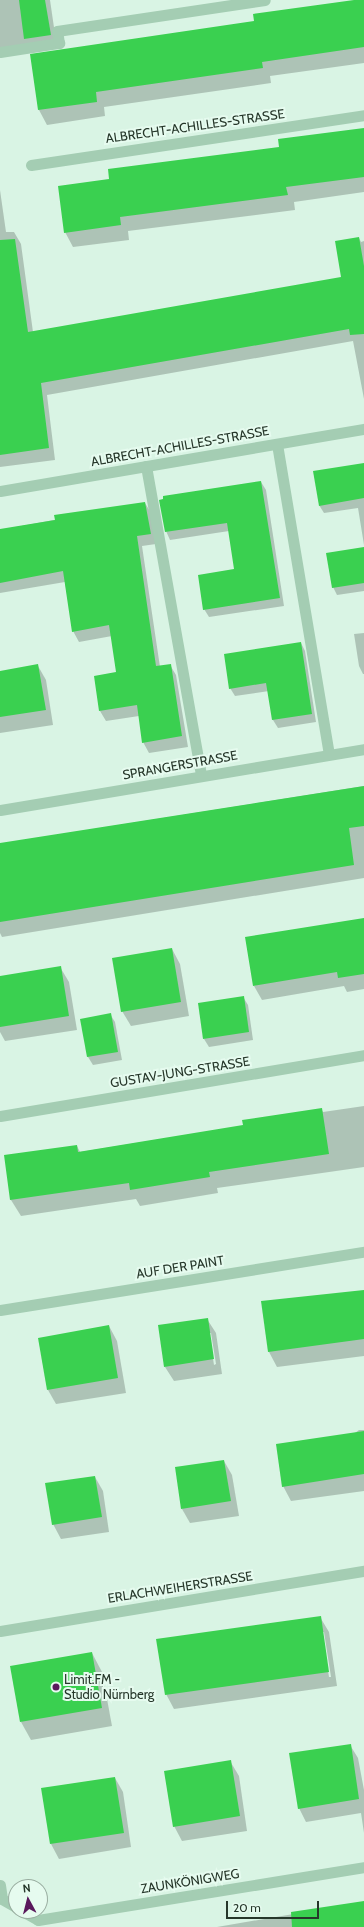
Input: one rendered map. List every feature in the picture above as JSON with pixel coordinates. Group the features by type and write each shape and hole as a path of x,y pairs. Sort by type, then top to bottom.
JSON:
{"street":[{"path":"0,52 59,43 57,32 265,0"},
{"name":"ALBRECHT-ACHILLES-STRASSE","path":"31,164 364,115"},
{"name":"ALBRECHT-ACHILLES-STRASSE","path":"0,491 364,429"},
{"path":"277,444 329,754"},
{"path":"146,466 201,775"},
{"name":"SPRANGERSTRASSE","path":"0,810 201,775 364,749"},
{"name":"GUSTAV-JUNG-STRASSE","path":"0,1116 364,1056"},
{"name":"AUF DER PAINT","path":"0,1310 364,1252"},
{"name":"ERLACHWEIHERSTRASSE","path":"0,1631 364,1571"},
{"name":"ZAUNKÖNIGWEG","path":"48,1918 364,1866"},
{"path":"0,1885 2,1899 8,1902"}],"building":[{"path":"19,0 45,0 51,35 24,39"},
{"path":"354,0 364,0 364,47 262,62 263,68 96,92 97,102 38,110 30,54 254,21 253,14"},
{"path":"364,128 364,177 286,187 288,195 120,217 121,225 64,233 58,186 109,179 108,169 279,147 278,139"},
{"path":"359,237 364,266 364,334 350,335 349,329 41,383 49,448 0,455 0,240 15,239 28,332 341,277 335,241"},
{"path":"364,463 364,498 319,506 313,471"},
{"path":"261,481 280,598 203,610 198,575 234,569 227,523 165,532 159,500 163,499 163,496"},
{"path":"145,502 151,534 137,536 156,666 171,664 182,736 142,743 137,705 99,711 94,676 116,672 109,625 72,632 63,571 0,583 0,529 55,520 54,515"},
{"path":"364,547 364,583 332,588 326,553"},
{"path":"301,642 312,714 272,720 266,683 229,689 224,654"},
{"path":"38,664 46,710 0,717 0,671"},
{"path":"364,786 364,826 349,828 354,865 0,922 0,843"},
{"path":"364,918 364,974 338,978 337,972 253,986 245,937"},
{"path":"172,948 181,1002 121,1012 112,958"},
{"path":"61,966 69,1016 0,1027 0,976"},
{"path":"244,996 249,1032 203,1039 198,1003"},
{"path":"111,1013 118,1052 87,1057 80,1019"},
{"path":"322,1108 329,1154 209,1172 210,1177 130,1190 129,1183 10,1200 4,1155 77,1145 78,1152 243,1125 242,1120"},
{"path":"364,1290 364,1339 268,1352 261,1301"},
{"path":"208,1318 214,1359 164,1367 158,1325"},
{"path":"109,1325 118,1378 47,1390 38,1338"},
{"path":"364,1431 364,1474 282,1487 276,1444"},
{"path":"224,1460 231,1501 181,1509 175,1467"},
{"path":"95,1476 102,1517 52,1525 45,1483"},
{"path":"321,1616 329,1672 165,1695 156,1639"},
{"name":"Limit.FM - Studio Nürnberg","path":"92,1652 102,1708 20,1722 10,1666"},
{"path":"351,1744 359,1799 298,1809 289,1753"},
{"path":"231,1760 240,1816 173,1827 164,1771"},
{"path":"115,1777 124,1833 50,1844 41,1788"},
{"path":"364,1901 364,1927 292,1927 291,1912"}],"place":[{"name":"Limit.FM - Studio Nürnberg","path":"56,1687"}]}
